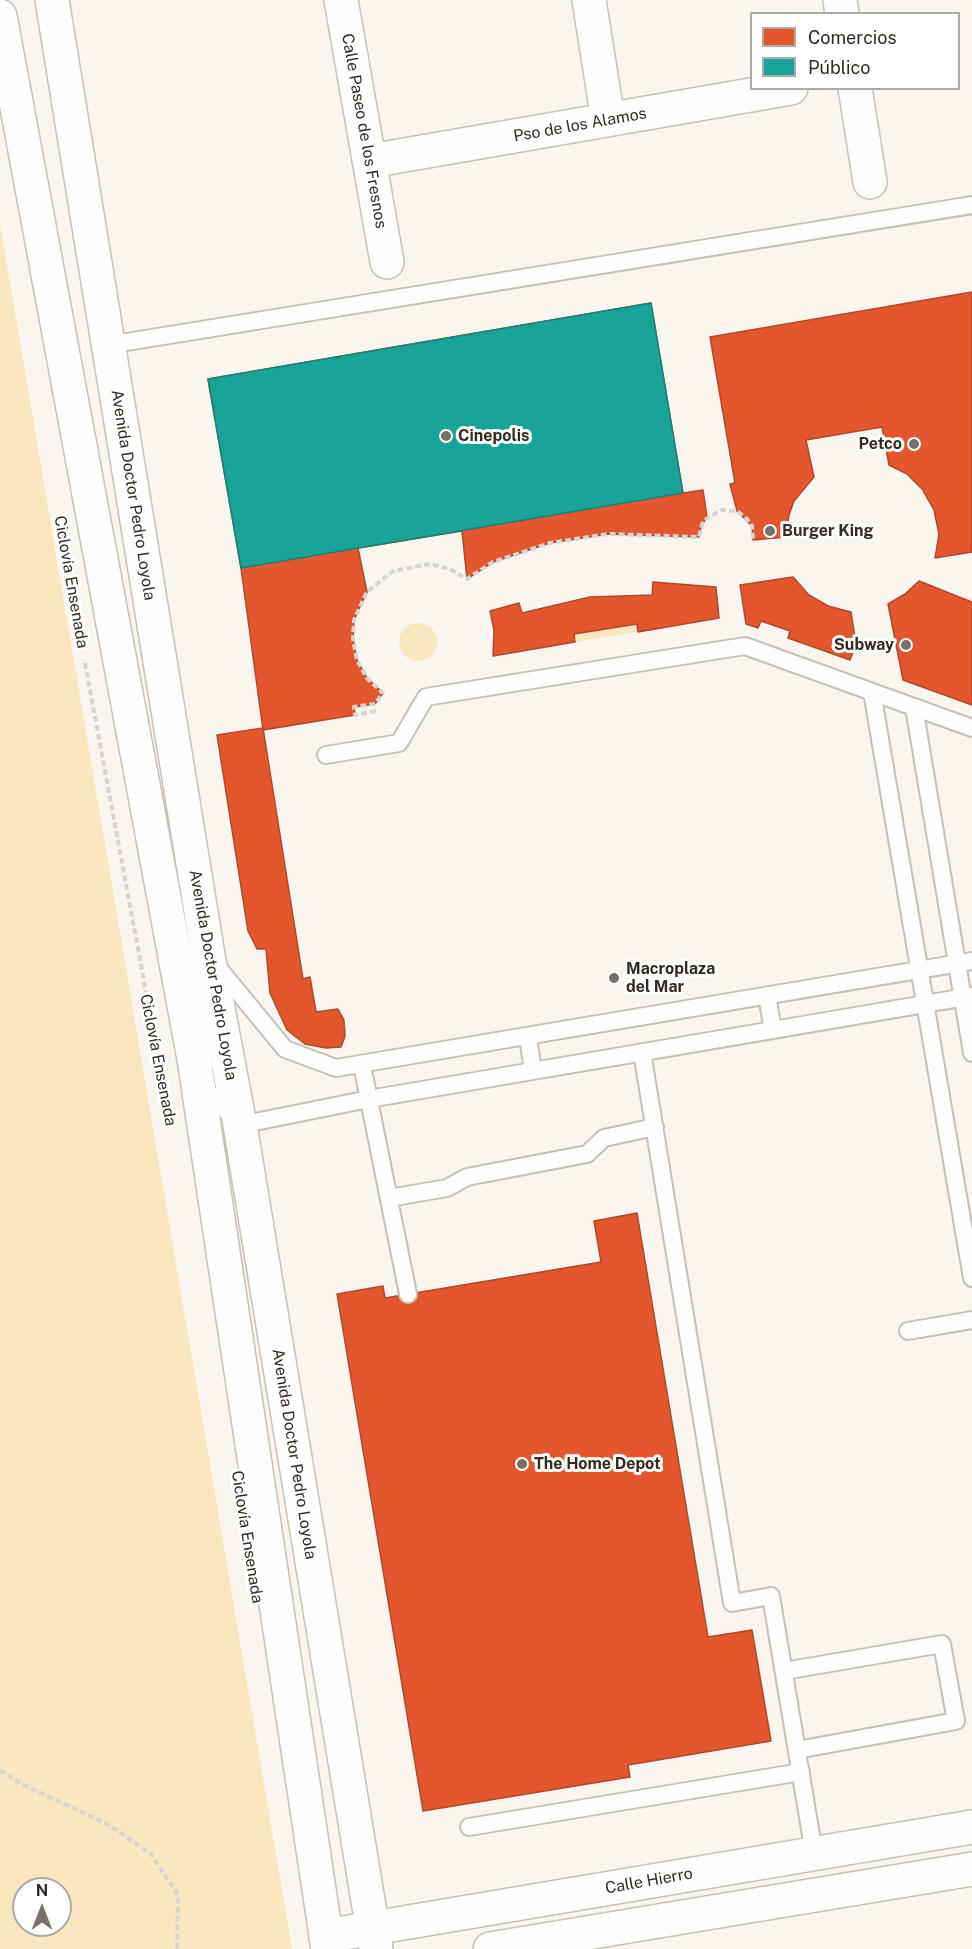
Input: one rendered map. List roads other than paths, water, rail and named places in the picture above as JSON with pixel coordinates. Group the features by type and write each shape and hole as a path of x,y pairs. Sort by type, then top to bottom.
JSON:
{"main road":[{"name":"Avenida Doctor Pedro Loyola","path":"52,0 208,955 240,1125 374,1938"},
{"name":"Calle Paseo de los Fresnos","path":"341,0 387,262"},
{"path":"589,0 608,120"},
{"name":"Avenida Doctor Pedro Loyola","path":"0,16 194,1059 327,1942"},
{"name":"Pso de los Alamos","path":"369,161 780,90"},
{"path":"855,90 870,182"},
{"name":"Calle Hierro","path":"327,1942 374,1938 814,1853 972,1827"},
{"path":"490,1949 972,1869"}],"lane":[{"path":"108,345 972,205"},
{"path":"326,755 399,743 426,697 745,646 972,728"},
{"path":"872,692 972,1278"},
{"path":"914,706 964,962 972,1053"},
{"path":"208,955 285,1049 336,1068 964,962"},
{"path":"767,996 772,1030"},
{"path":"194,1059 204,1089 240,1125 369,1099 967,997"},
{"path":"528,1037 533,1071"},
{"path":"642,1052 732,1603 771,1596 814,1853"},
{"path":"362,1065 408,1294"},
{"path":"389,1197 447,1188 467,1177 587,1154 604,1138 654,1127"},
{"path":"908,1331 972,1320"},
{"path":"784,1671 942,1644 956,1721 797,1750"},
{"path":"469,1827 801,1772"}],"place":[{"name":"Cinepolis","path":"446,436"},
{"name":"Petco","path":"914,444"},
{"name":"Burger King","path":"770,531"},
{"name":"Subway","path":"906,645"},
{"name":"Macroplaza del Mar","path":"614,978"},
{"name":"The Home Depot","path":"522,1464"}]}
